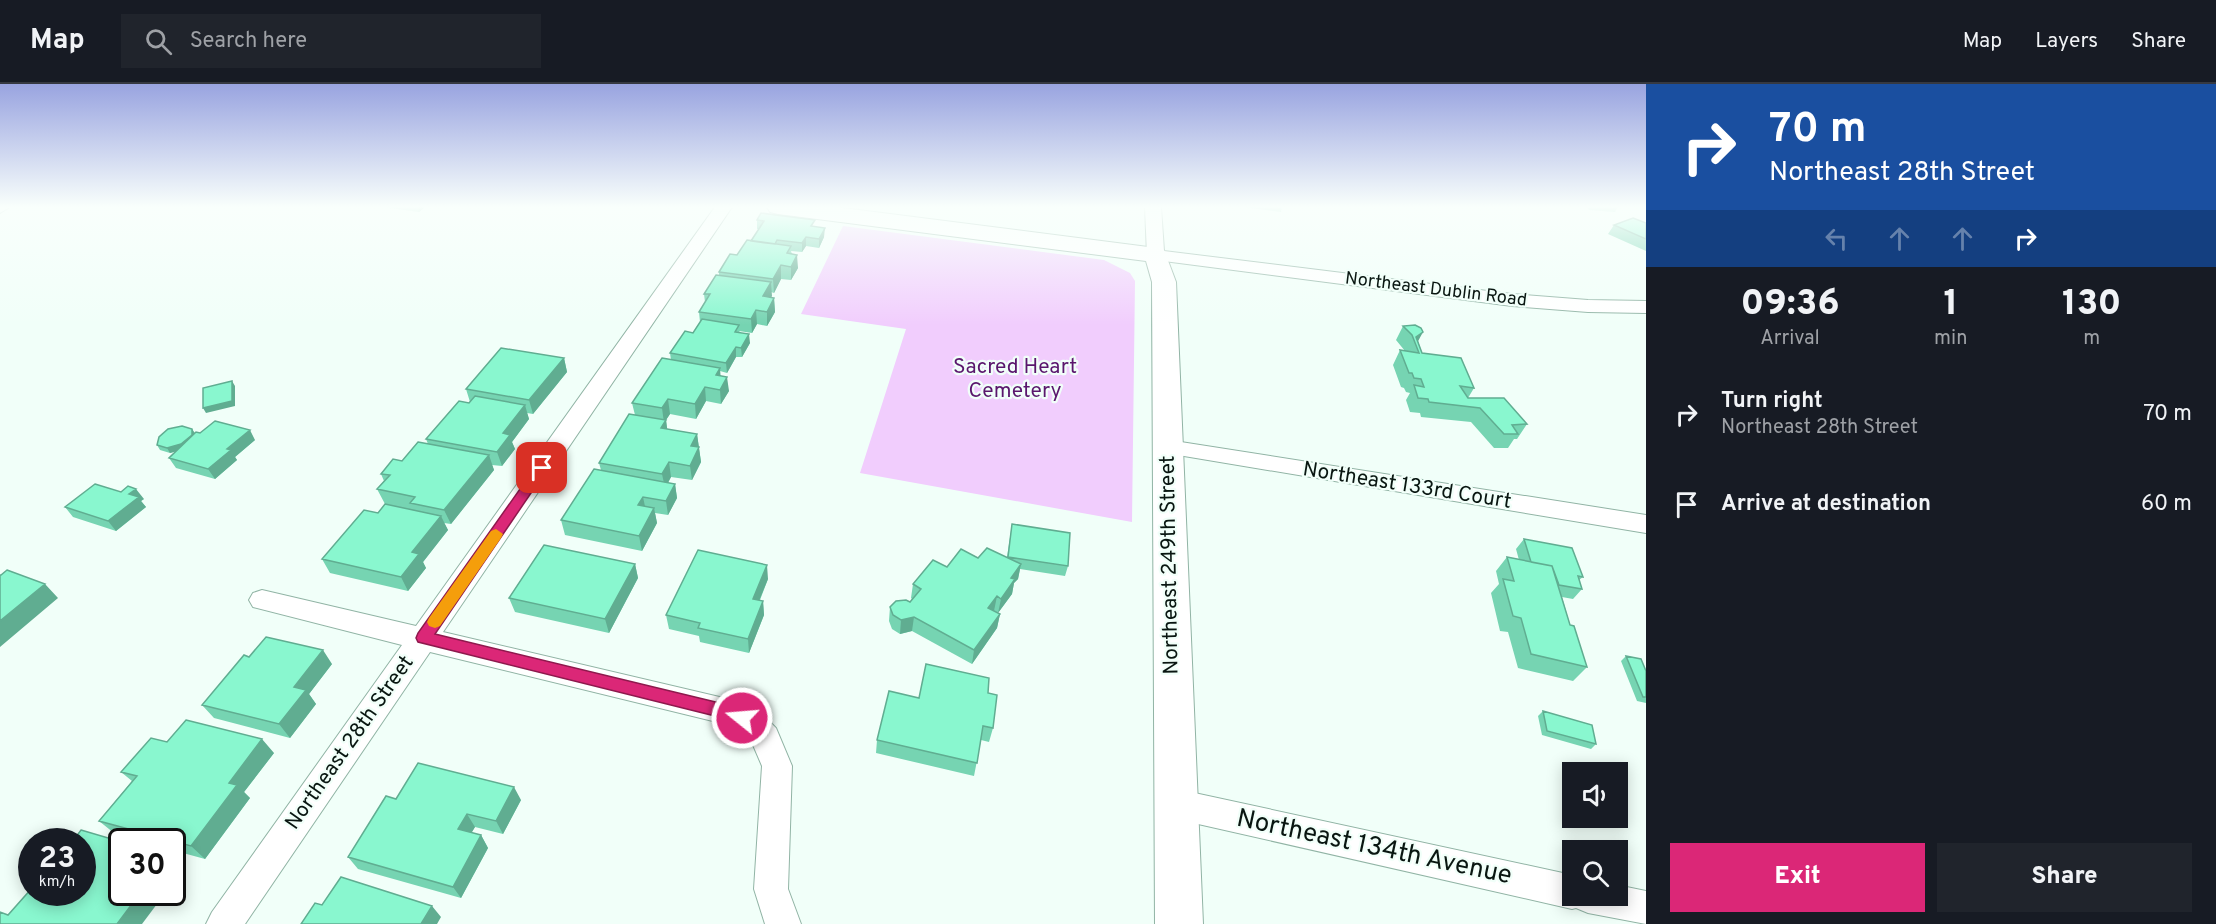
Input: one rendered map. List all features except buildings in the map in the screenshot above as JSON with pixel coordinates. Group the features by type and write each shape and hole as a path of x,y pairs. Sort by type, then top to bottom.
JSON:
{"street":[{"name":"Northeast 28th Street","path":"224,924 697,246"},
{"path":"1087,246 1156,255"},
{"name":"Northeast 249th Street","path":"1155,246 1164,282 1179,924"},
{"name":"Northeast Dublin Road","path":"1156,255 1512,300 1588,306 1646,307"},
{"name":"Northeast 133rd Court","path":"1168,447 1646,524"},
{"path":"262,600 728,712 754,726 765,737 777,766 771,889 783,924"},
{"name":"Northeast 134th Avenue","path":"1176,804 1562,890"},
{"path":"1628,904 1646,908"}],"green space":[{"name":"Sacred Heart Cemetery","path":"833,246 998,246 1104,260 1130,273 1135,281 1132,522 860,473 906,329 801,314"}],"slow traffic":[{"path":"435,622 496,534"}],"route":[{"path":"542,468 424,638 728,712 742,718"}]}
